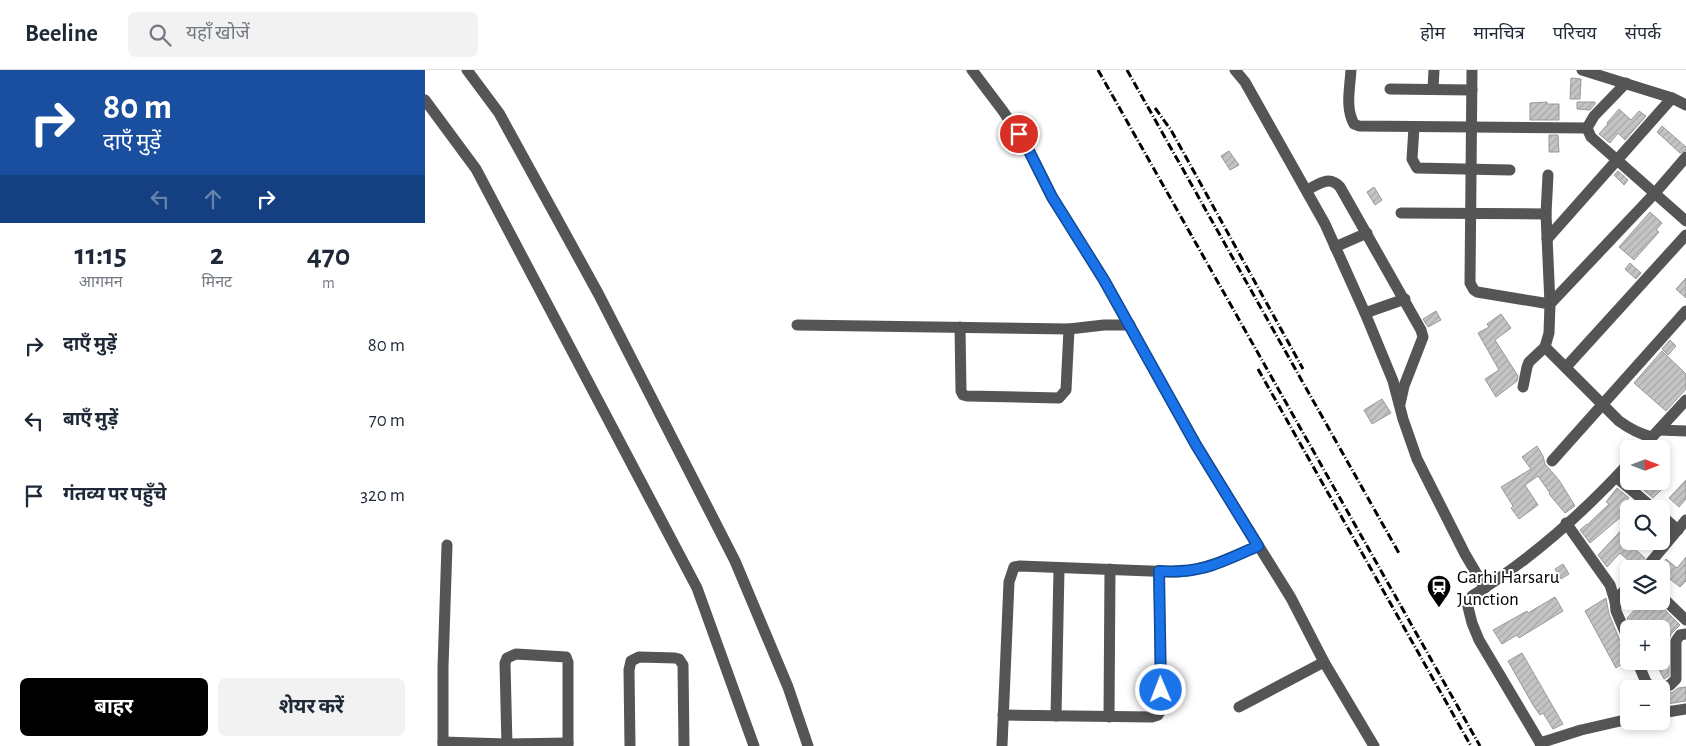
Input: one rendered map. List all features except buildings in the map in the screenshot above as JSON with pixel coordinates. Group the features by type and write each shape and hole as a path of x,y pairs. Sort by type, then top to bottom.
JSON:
{"street":[{"path":"467,70 499,113 599,294 730,552 788,687 808,746"},
{"path":"972,70 1027,147 1052,197 1076,233 1130,325 1196,445 1291,598 1370,744"},
{"path":"1235,70 1245,82 1307,190 1335,246 1393,381 1417,459 1465,554 1485,588"},
{"path":"1351,70 1350,117 1354,124 1359,126 1587,128"},
{"path":"1433,89 1434,70"},
{"path":"1472,70 1471,283 1474,290 1483,293 1551,304"},
{"path":"1582,70 1672,98 1686,105"},
{"path":"1587,128 1593,116 1626,83"},
{"path":"1390,88 1472,90"},
{"path":"1547,239 1672,98"},
{"path":"425,100 476,170 697,588 754,746"},
{"path":"1414,127 1413,159 1417,168 1510,170"},
{"path":"1587,128 1599,147 1617,159 1686,221"},
{"path":"1551,304 1686,158"},
{"path":"1523,387 1529,362 1545,347 1549,333 1551,304 1546,214 1548,176"},
{"path":"1307,190 1328,181 1336,182 1341,187 1419,324 1423,336 1404,386 1400,408"},
{"path":"1401,213 1546,214"},
{"path":"1335,246 1367,232"},
{"path":"1566,367 1686,235"},
{"path":"1365,313 1405,299"},
{"path":"1552,461 1686,311"},
{"path":"797,325 1069,330 1104,325 1130,325"},
{"path":"960,327 961,391 963,395 967,396 1059,398 1066,390 1069,330"},
{"path":"1545,347 1602,405 1628,428 1640,434 1686,431"},
{"path":"1649,440 1686,400"},
{"path":"1620,472 1601,494 1540,548 1472,596 1468,607 1479,640 1541,744 1581,730 1620,721"},
{"path":"1616,476 1643,500"},
{"path":"1653,560 1683,526 1670,520"},
{"path":"1567,523 1610,585 1620,620"},
{"path":"447,545 443,668 443,744 507,745 568,744 568,662 566,657 516,654 507,658 505,663 507,745"},
{"path":"1002,746 1009,582 1014,567 1194,571 1212,566 1258,546"},
{"path":"1056,716 1059,569"},
{"path":"1109,717 1110,569"},
{"path":"1003,715 1152,717 1158,715 1161,710 1159,571"},
{"path":"1615,601 1620,595"},
{"path":"1670,605 1686,620"},
{"path":"1670,685 1676,678 1676,641 1679,635 1686,634"},
{"path":"630,746 629,670 631,661 639,657 675,658 683,665 684,746"},
{"path":"1239,707 1325,662"},
{"path":"1670,712 1686,709"}],"railway":[{"path":"1098,70 1480,746"},
{"path":"1127,70 1400,555"},
{"path":"1155,108 1171,130 1303,369"},
{"path":"1258,369 1471,746"}],"place":[{"name":"Garhi Harsaru Junction","path":"1439,608"}],"route":[{"path":"1019,134 1052,197 1104,280 1196,445 1215,472 1258,546 1212,566 1194,571 1159,571 1161,690"}]}
